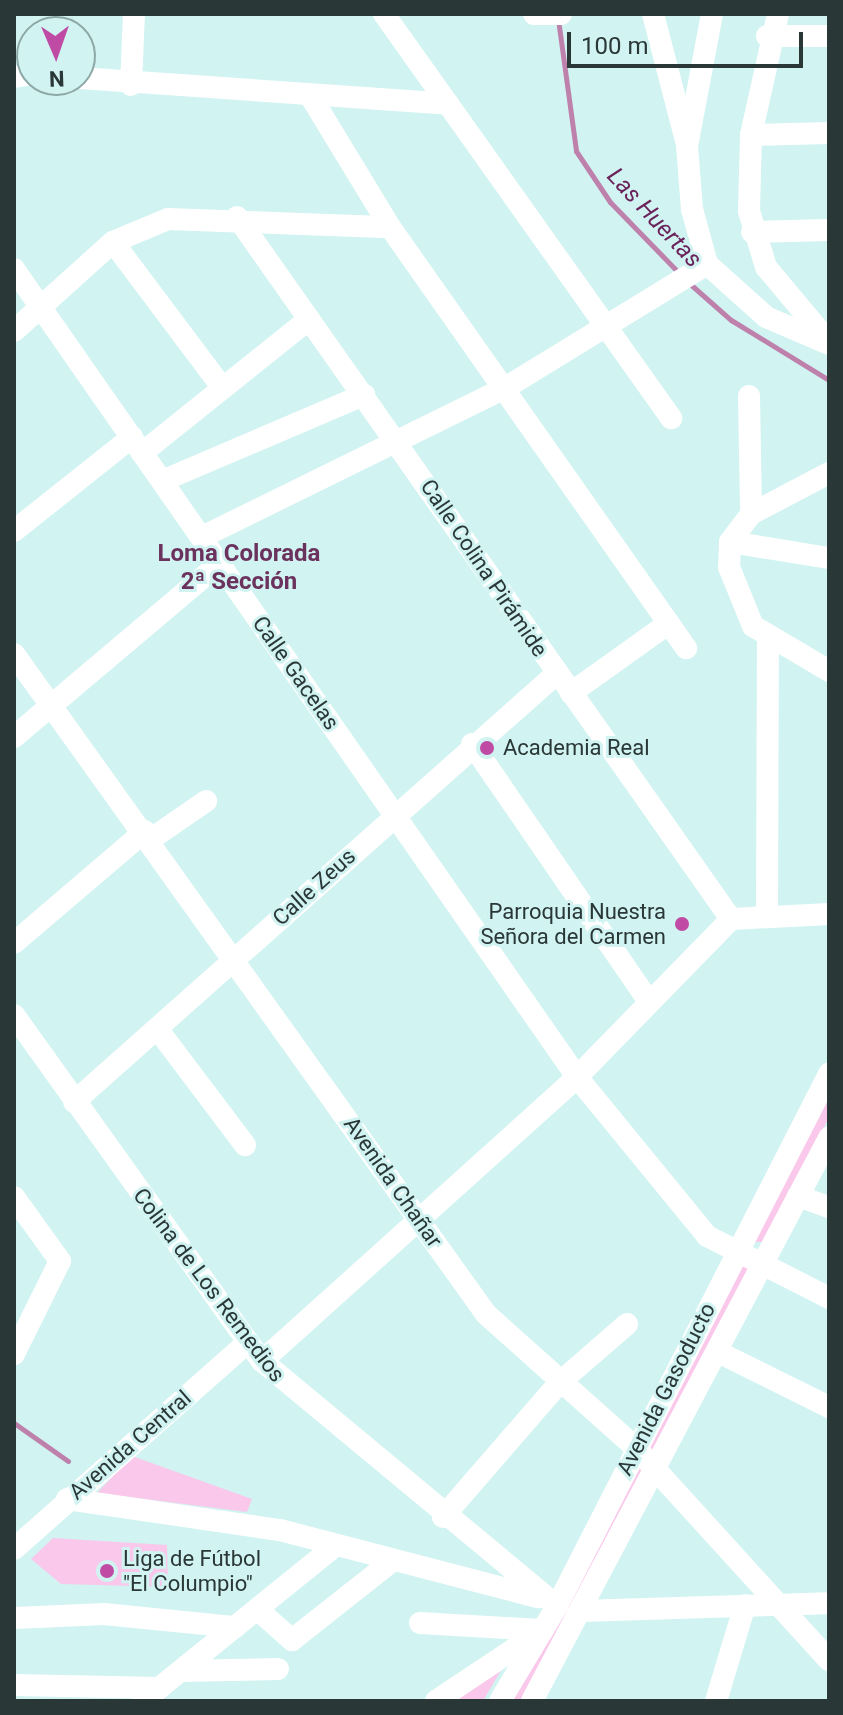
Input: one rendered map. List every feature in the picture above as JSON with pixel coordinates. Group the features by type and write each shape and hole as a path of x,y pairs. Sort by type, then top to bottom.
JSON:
{"street":[{"path":"131,85 134,14"},
{"path":"384,14 671,418"},
{"path":"653,14 687,146 692,209 702,266 766,317 829,343"},
{"path":"687,146 712,14"},
{"path":"778,14 767,36 751,135 752,232 766,267 829,343"},
{"path":"767,36 829,36"},
{"path":"96,80 311,97 397,95 448,104"},
{"path":"311,97 390,227 686,648"},
{"path":"751,135 829,133"},
{"path":"14,331 113,242 168,219 237,217 390,227"},
{"name":"Calle Colina Pirámide","path":"237,217 731,919"},
{"path":"752,232 829,230"},
{"path":"113,242 222,387"},
{"path":"202,537 400,445 608,330 668,286 702,266"},
{"name":"Calle Gacelas","path":"14,269 577,1077 707,1236 829,1298"},
{"path":"14,531 222,387 309,319"},
{"path":"162,481 364,395"},
{"path":"749,396 751,514"},
{"path":"829,473 751,514 730,542 736,598 768,637 829,671"},
{"path":"730,542 829,558"},
{"path":"14,737 220,563"},
{"path":"571,693 669,623"},
{"path":"767,914 768,637"},
{"name":"Avenida Chañar","path":"14,654 148,835 486,1314 656,1468 782,1604 829,1660"},
{"name":"Calle Zeus","path":"74,1102 159,1031 235,958 472,744 556,674"},
{"path":"472,744 647,999"},
{"path":"14,943 148,835 206,801"},
{"path":"262,1361 577,1077 647,999 731,919 767,914 829,914"},
{"name":"Colina de Los Remedios","path":"14,1015 262,1361 547,1602"},
{"path":"159,1031 245,1145"},
{"name":"Avenida Gasoducto","path":"500,1701 543,1630 547,1602 635,1447 829,1074"},
{"name":"Avenida Gasoducto","path":"532,1701 829,1138"},
{"path":"798,1196 829,1207"},
{"path":"14,1197 60,1261 14,1354"},
{"path":"443,1517 559,1383 627,1324"},
{"name":"Avenida Central","path":"14,1549 247,1343"},
{"path":"718,1352 829,1407"},
{"path":"67,1499 280,1530 547,1602"},
{"path":"14,1685 152,1694 336,1545"},
{"path":"257,1609 292,1640 392,1561"},
{"path":"581,1611 829,1603"},
{"path":"716,1701 745,1605"},
{"path":"14,1618 82,1619 104,1614 235,1627"},
{"path":"420,1623 543,1630"},
{"path":"436,1701 543,1630"},
{"path":"181,1671 278,1669"}],"shaded area":[{"path":"829,1086 829,1117 767,1242 753,1242"},
{"path":"737,1262 753,1265 652,1452 644,1443"},
{"path":"132,1456 252,1499 247,1512 97,1493"},
{"path":"636,1462 645,1471 521,1701 509,1701"},
{"name":"Liga de Fútbol \"El Columpio\"","path":"53,1538 167,1545 168,1587 61,1584 31,1559"},
{"path":"510,1655 483,1701 441,1701"}],"waterway":[{"name":"Las Huertas","path":"558,19 576,151 610,202 679,273"},
{"name":"Las Huertas","path":"689,283 731,320 829,380"},
{"path":"14,1423 68,1461"}],"place":[{"name":"Academia Real","path":"487,748"},
{"name":"Parroquia Nuestra Señora del Carmen","path":"682,924"},
{"name":"Liga de Fútbol \"El Columpio\"","path":"107,1571"}],"district":[{"name":"Loma Colorada 2ª Sección","path":"239,568"}]}
